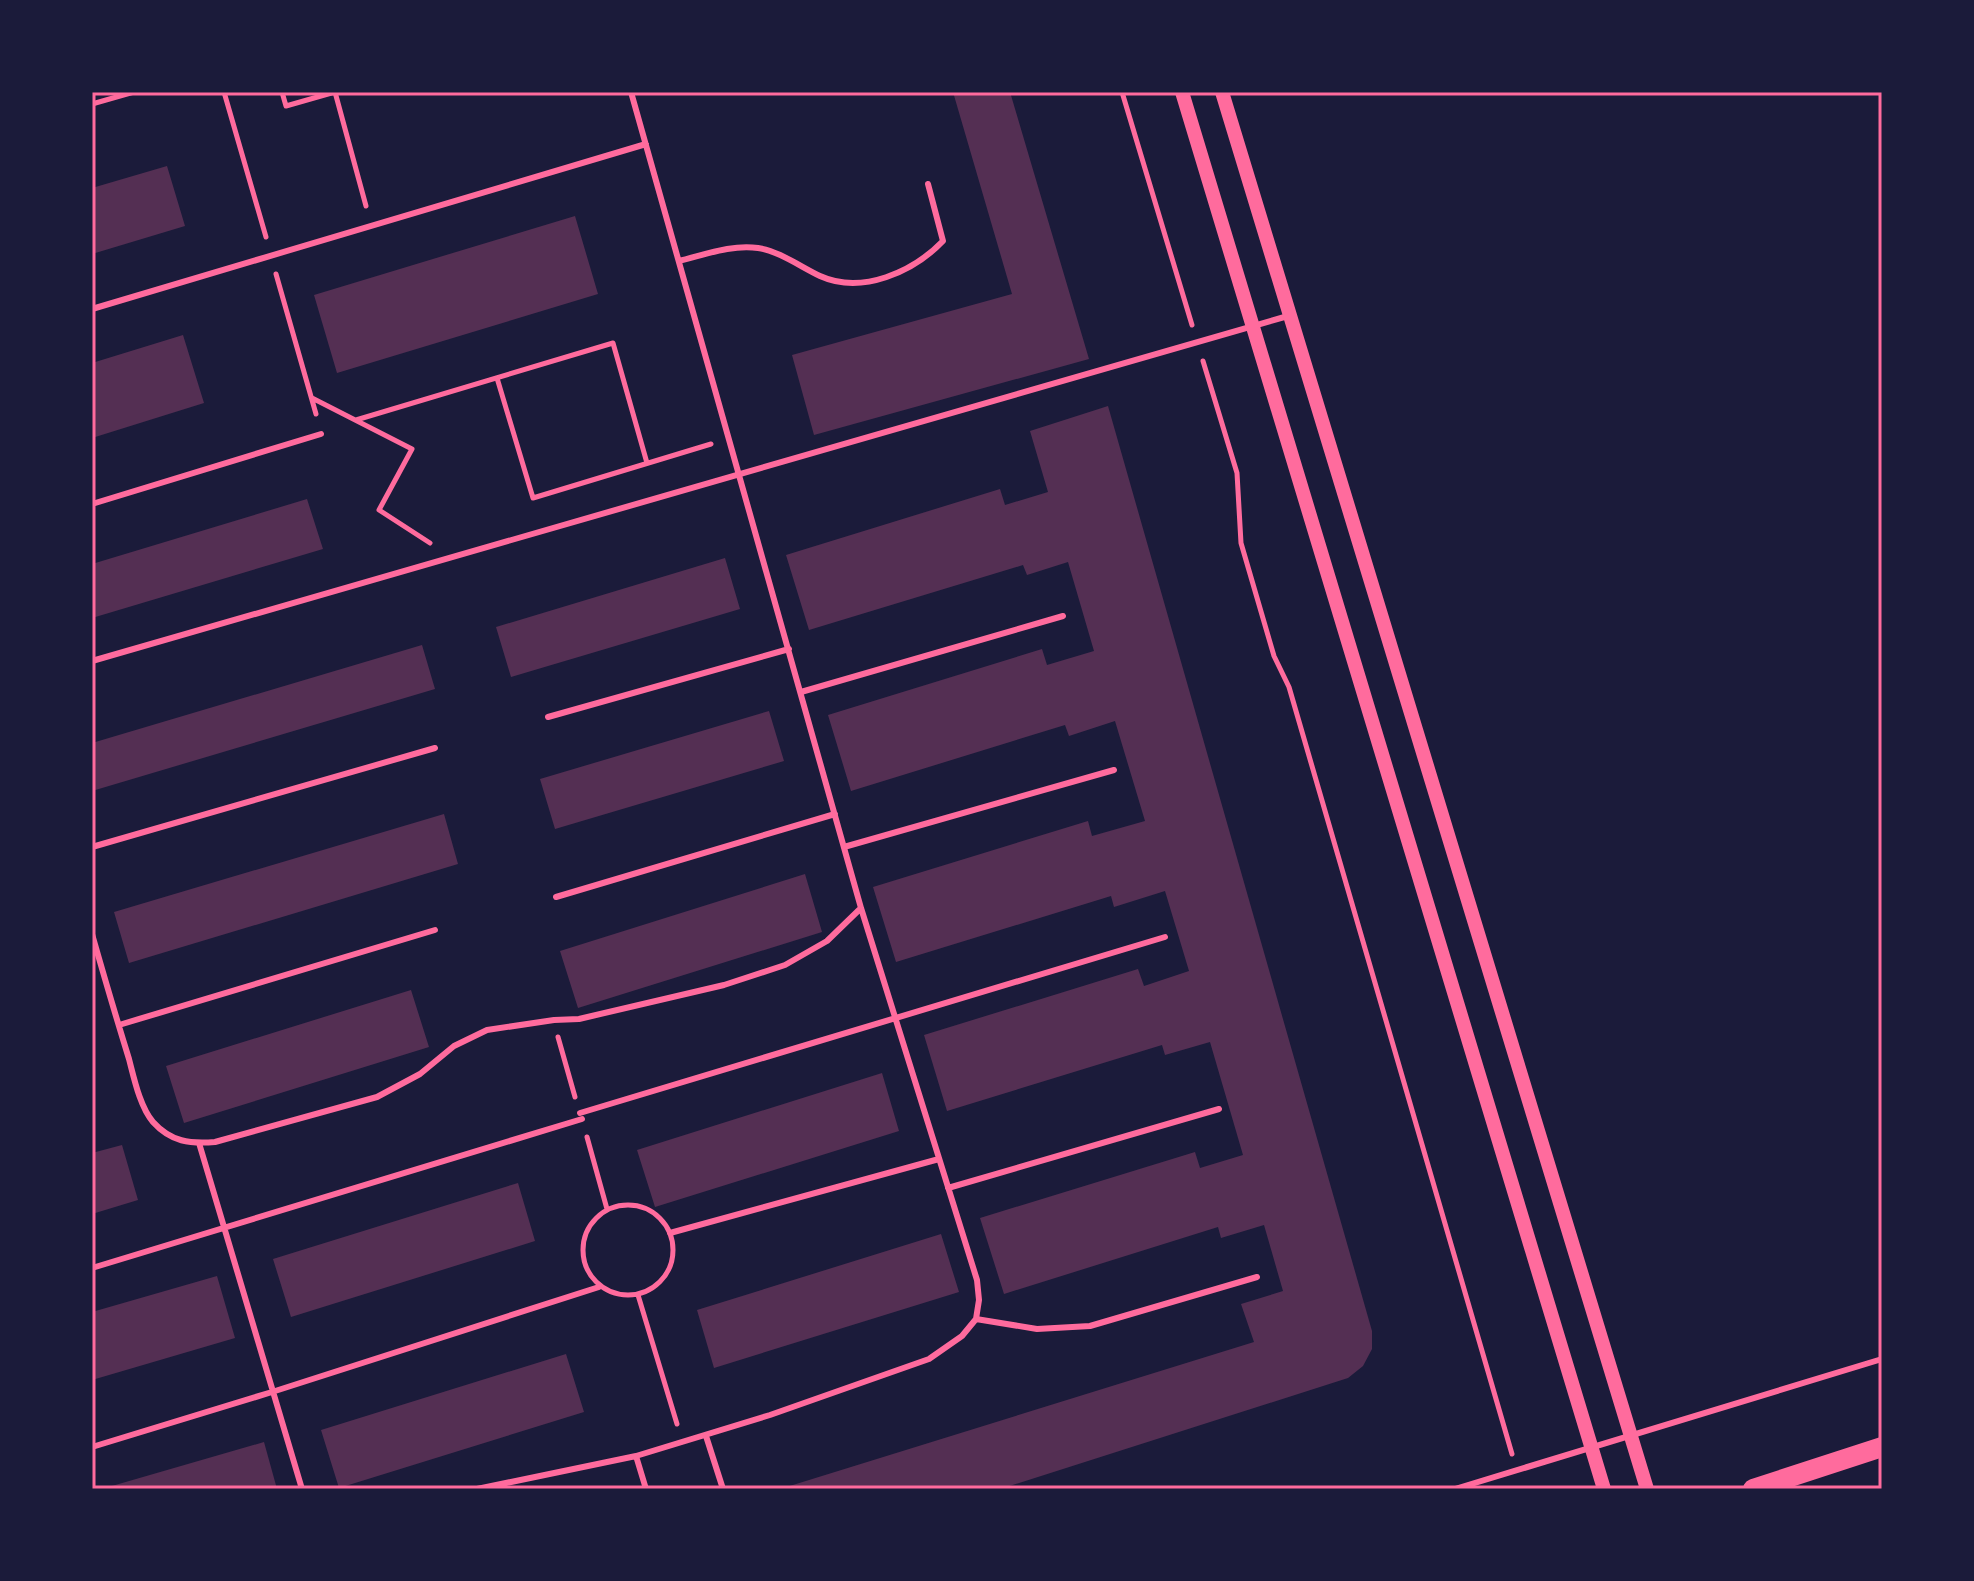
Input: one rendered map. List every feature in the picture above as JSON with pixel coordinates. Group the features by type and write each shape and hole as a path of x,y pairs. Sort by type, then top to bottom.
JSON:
{"main road":[{"path":"1753,1489 1882,1447"}],"street":[{"path":"1182,92 1604,1489"},
{"path":"1222,92 1647,1489"}],"lane":[{"path":"477,1489 636,1456 706,1436 929,1359 962,1336 976,1319 979,1300 977,1280 861,908 631,92"},
{"path":"92,309 646,144"},
{"path":"679,261 742,246 762,248 848,284 875,280 920,260 943,241 928,184"},
{"path":"92,661 1289,316"},
{"path":"92,504 321,434"},
{"path":"801,692 1063,616"},
{"path":"548,717 789,649"},
{"path":"92,847 435,748"},
{"path":"844,847 1114,770"},
{"path":"556,897 835,814"},
{"path":"92,934 136,1085 151,1120 170,1137 188,1144 215,1142 377,1097 420,1074 454,1046 487,1030 579,1019 724,985 785,965 827,941 861,908"},
{"path":"119,1025 435,930"},
{"path":"92,1268 1165,937"},
{"path":"948,1188 1219,1109"},
{"path":"199,1143 302,1489"},
{"path":"670,1233 939,1159"},
{"path":"976,1319 1037,1329 1090,1326 1257,1277"},
{"path":"92,1447 599,1287"},
{"path":"1455,1489 1882,1359"},
{"path":"706,1436 723,1489"},
{"path":"636,1456 646,1489"}],"path":[{"path":"92,104 134,92"},
{"path":"282,92 286,106 335,92 372,226"},
{"path":"1122,92 1237,473 1241,543 1274,656 1289,687 1517,1470"},
{"path":"356,420 613,343 647,463"},
{"path":"497,378 533,498 729,439"},
{"path":"311,398 412,449 379,510 452,557"},
{"path":"637,1205 651,1211 662,1220 670,1233 672,1262 666,1276 656,1286 638,1295 613,1294 599,1287 588,1275 583,1261 582,1246 586,1231 595,1218 607,1209 637,1205"},
{"path":"638,1295 682,1442"}],"building":[{"path":"953,92 1010,92 1089,359 814,435 792,355 1012,294"},
{"path":"167,166 185,226 92,254 92,188"},
{"path":"575,216 598,294 337,373 314,295"},
{"path":"183,335 204,403 92,438 92,363"},
{"path":"1108,406 1372,1331 1372,1349 1363,1366 1348,1378 1000,1489 780,1489 1254,1342 1241,1304 1283,1291 1264,1225 1221,1238 1218,1227 1004,1294 980,1218 1195,1152 1200,1168 1243,1155 1210,1042 1165,1055 1162,1045 947,1111 924,1035 1138,969 1144,986 1189,971 1165,891 1114,907 1111,896 896,962 873,887 1088,821 1092,836 1145,821 1115,721 1069,736 1065,725 851,791 828,715 1042,649 1047,665 1094,651 1068,562 1027,575 1023,565 809,630 786,555 1000,489 1005,505 1048,492 1030,431"},
{"path":"307,499 323,549 92,618 92,564"},
{"path":"725,558 740,609 511,677 496,627"},
{"path":"422,645 435,689 92,791 92,743"},
{"path":"769,711 784,761 555,829 540,779"},
{"path":"444,814 458,864 129,963 114,912"},
{"path":"805,874 822,932 578,1008 560,951"},
{"path":"411,990 429,1047 184,1123 166,1066"},
{"path":"882,1073 899,1131 655,1207 637,1150"},
{"path":"122,1145 138,1200 92,1214 92,1153"},
{"path":"518,1183 535,1241 291,1317 273,1259"},
{"path":"941,1234 959,1292 714,1368 697,1310"},
{"path":"217,1276 235,1338 92,1380 92,1312"},
{"path":"566,1354 584,1412 339,1488 321,1430"},
{"path":"264,1442 277,1489 105,1489 105,1488"}]}
